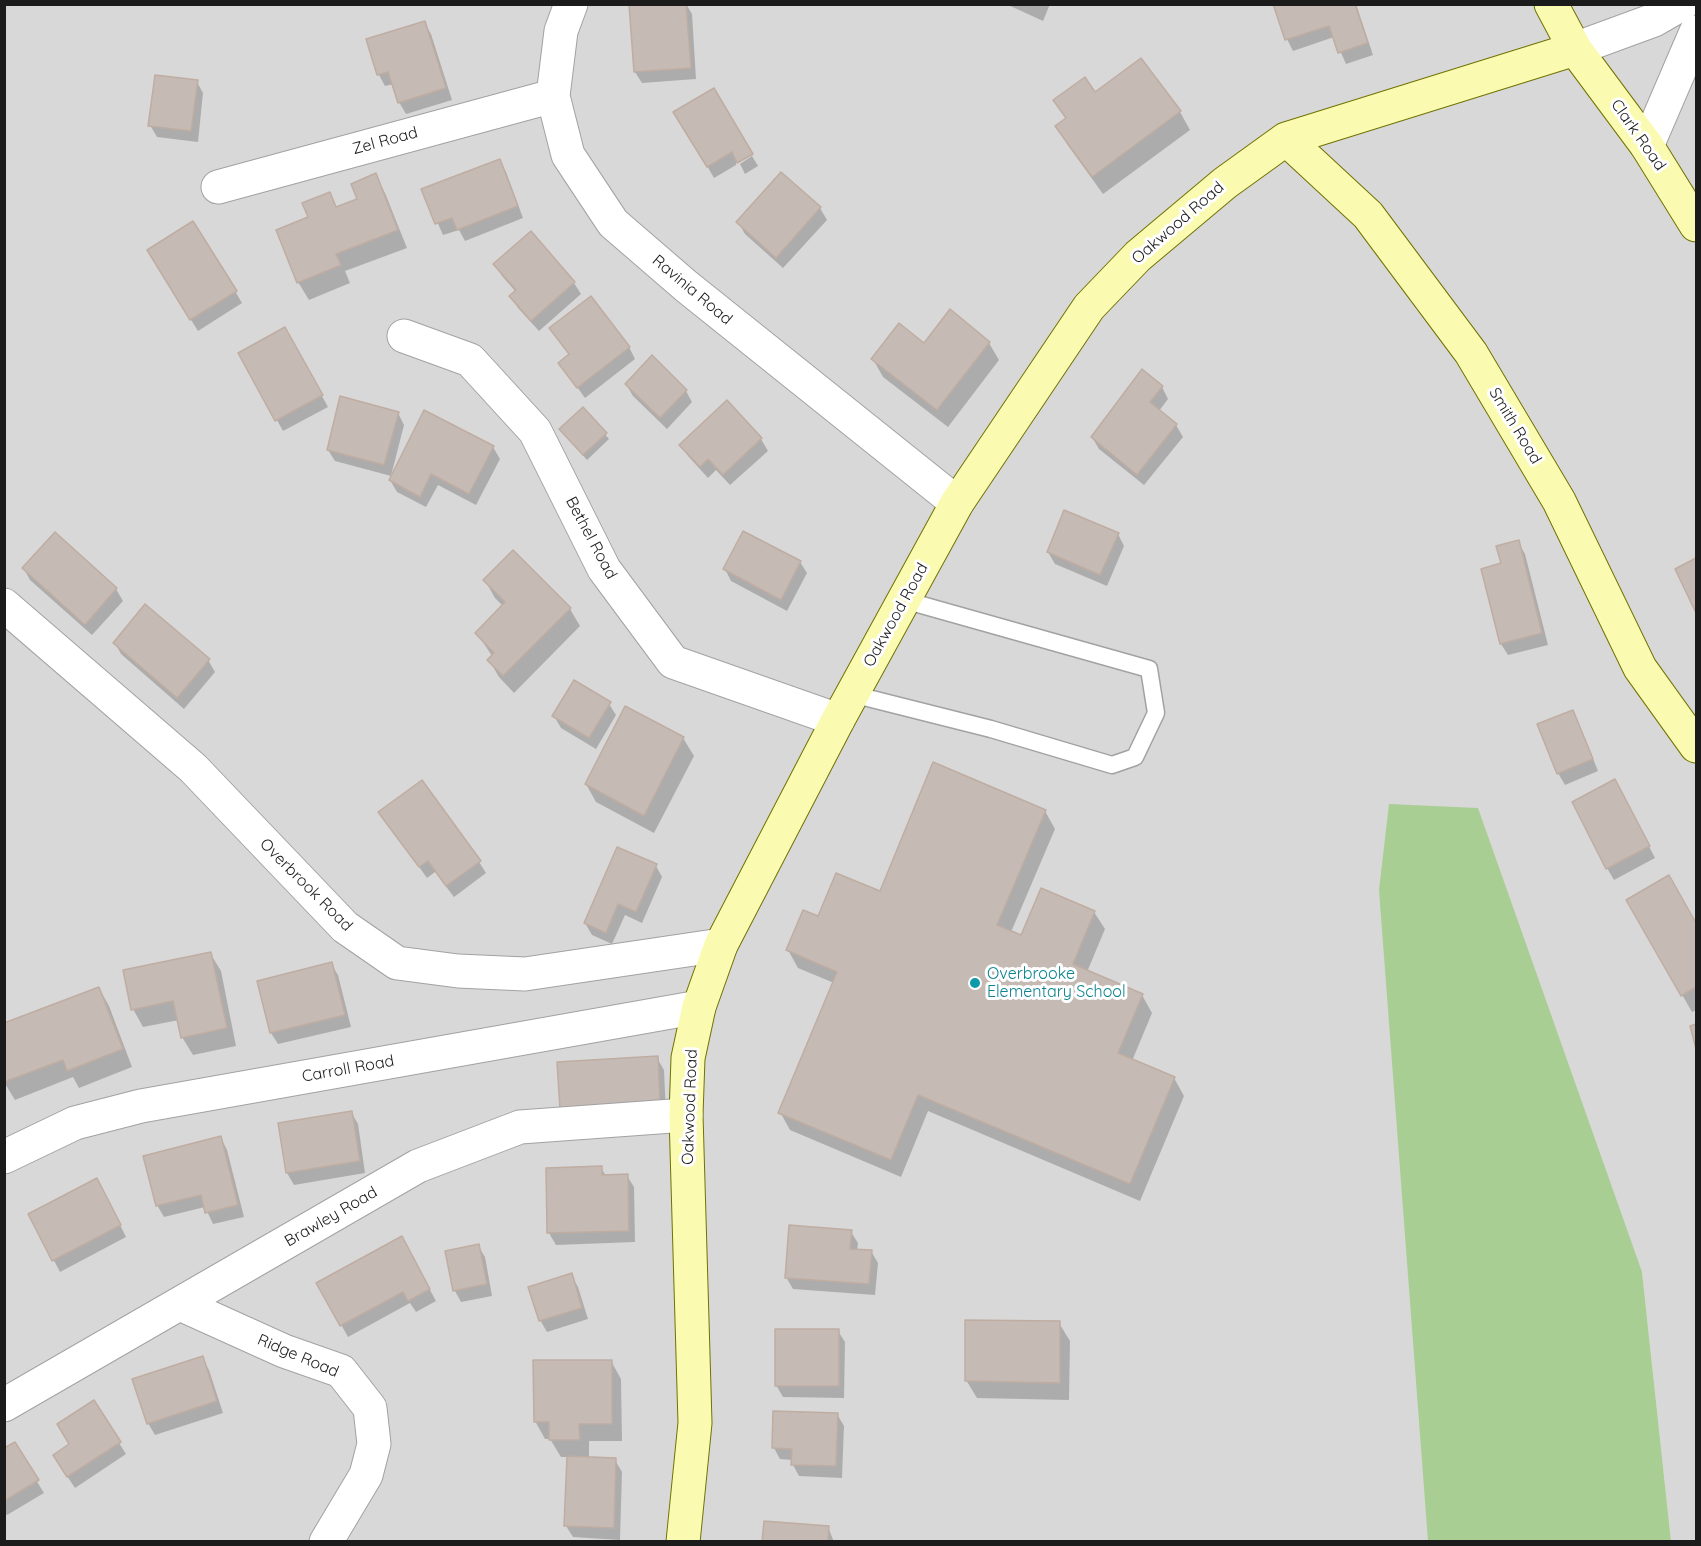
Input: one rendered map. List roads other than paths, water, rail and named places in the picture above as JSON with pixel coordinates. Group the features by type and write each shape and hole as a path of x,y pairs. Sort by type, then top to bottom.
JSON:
{"main road":[{"path":"1551,4 1575,49"},
{"name":"Oakwood Road","path":"683,1542 695,1424 686,1114 688,1058 699,1007 721,945 845,707 957,503 1089,307 1138,256 1225,183 1286,139 1575,49"},
{"name":"Clark Road","path":"1575,49 1647,146 1696,225"},
{"name":"Smith Road","path":"1286,139 1368,215 1471,353 1559,501 1640,668 1696,746"}],"street":[{"name":"Ravinia Road","path":"571,4 561,31 553,96 568,155 613,223 686,286 957,503"},
{"path":"1575,49 1654,20 1682,4"},
{"path":"1647,146 1696,32"},
{"name":"Zel Road","path":"218,187 553,96"},
{"name":"Bethel Road","path":"404,336 470,360 535,431 604,569 673,663 845,707"},
{"name":"Overbrook Road","path":"4,605 193,768 345,927 397,963 458,972 525,974 721,945"},
{"name":"Carroll Road","path":"4,1157 75,1123 141,1106 699,1007"},
{"name":"Brawley Road","path":"4,1405 418,1166 520,1127 686,1114"},
{"name":"Ridge Road","path":"180,1304 284,1352 341,1371 370,1408 374,1444 366,1475 326,1542"}],"lane":[{"path":"845,707 991,729 1113,765 1135,757 1156,713 1149,669 904,600"}],"place":[{"name":"Overbrooke Elementary School","path":"975,983"}]}
